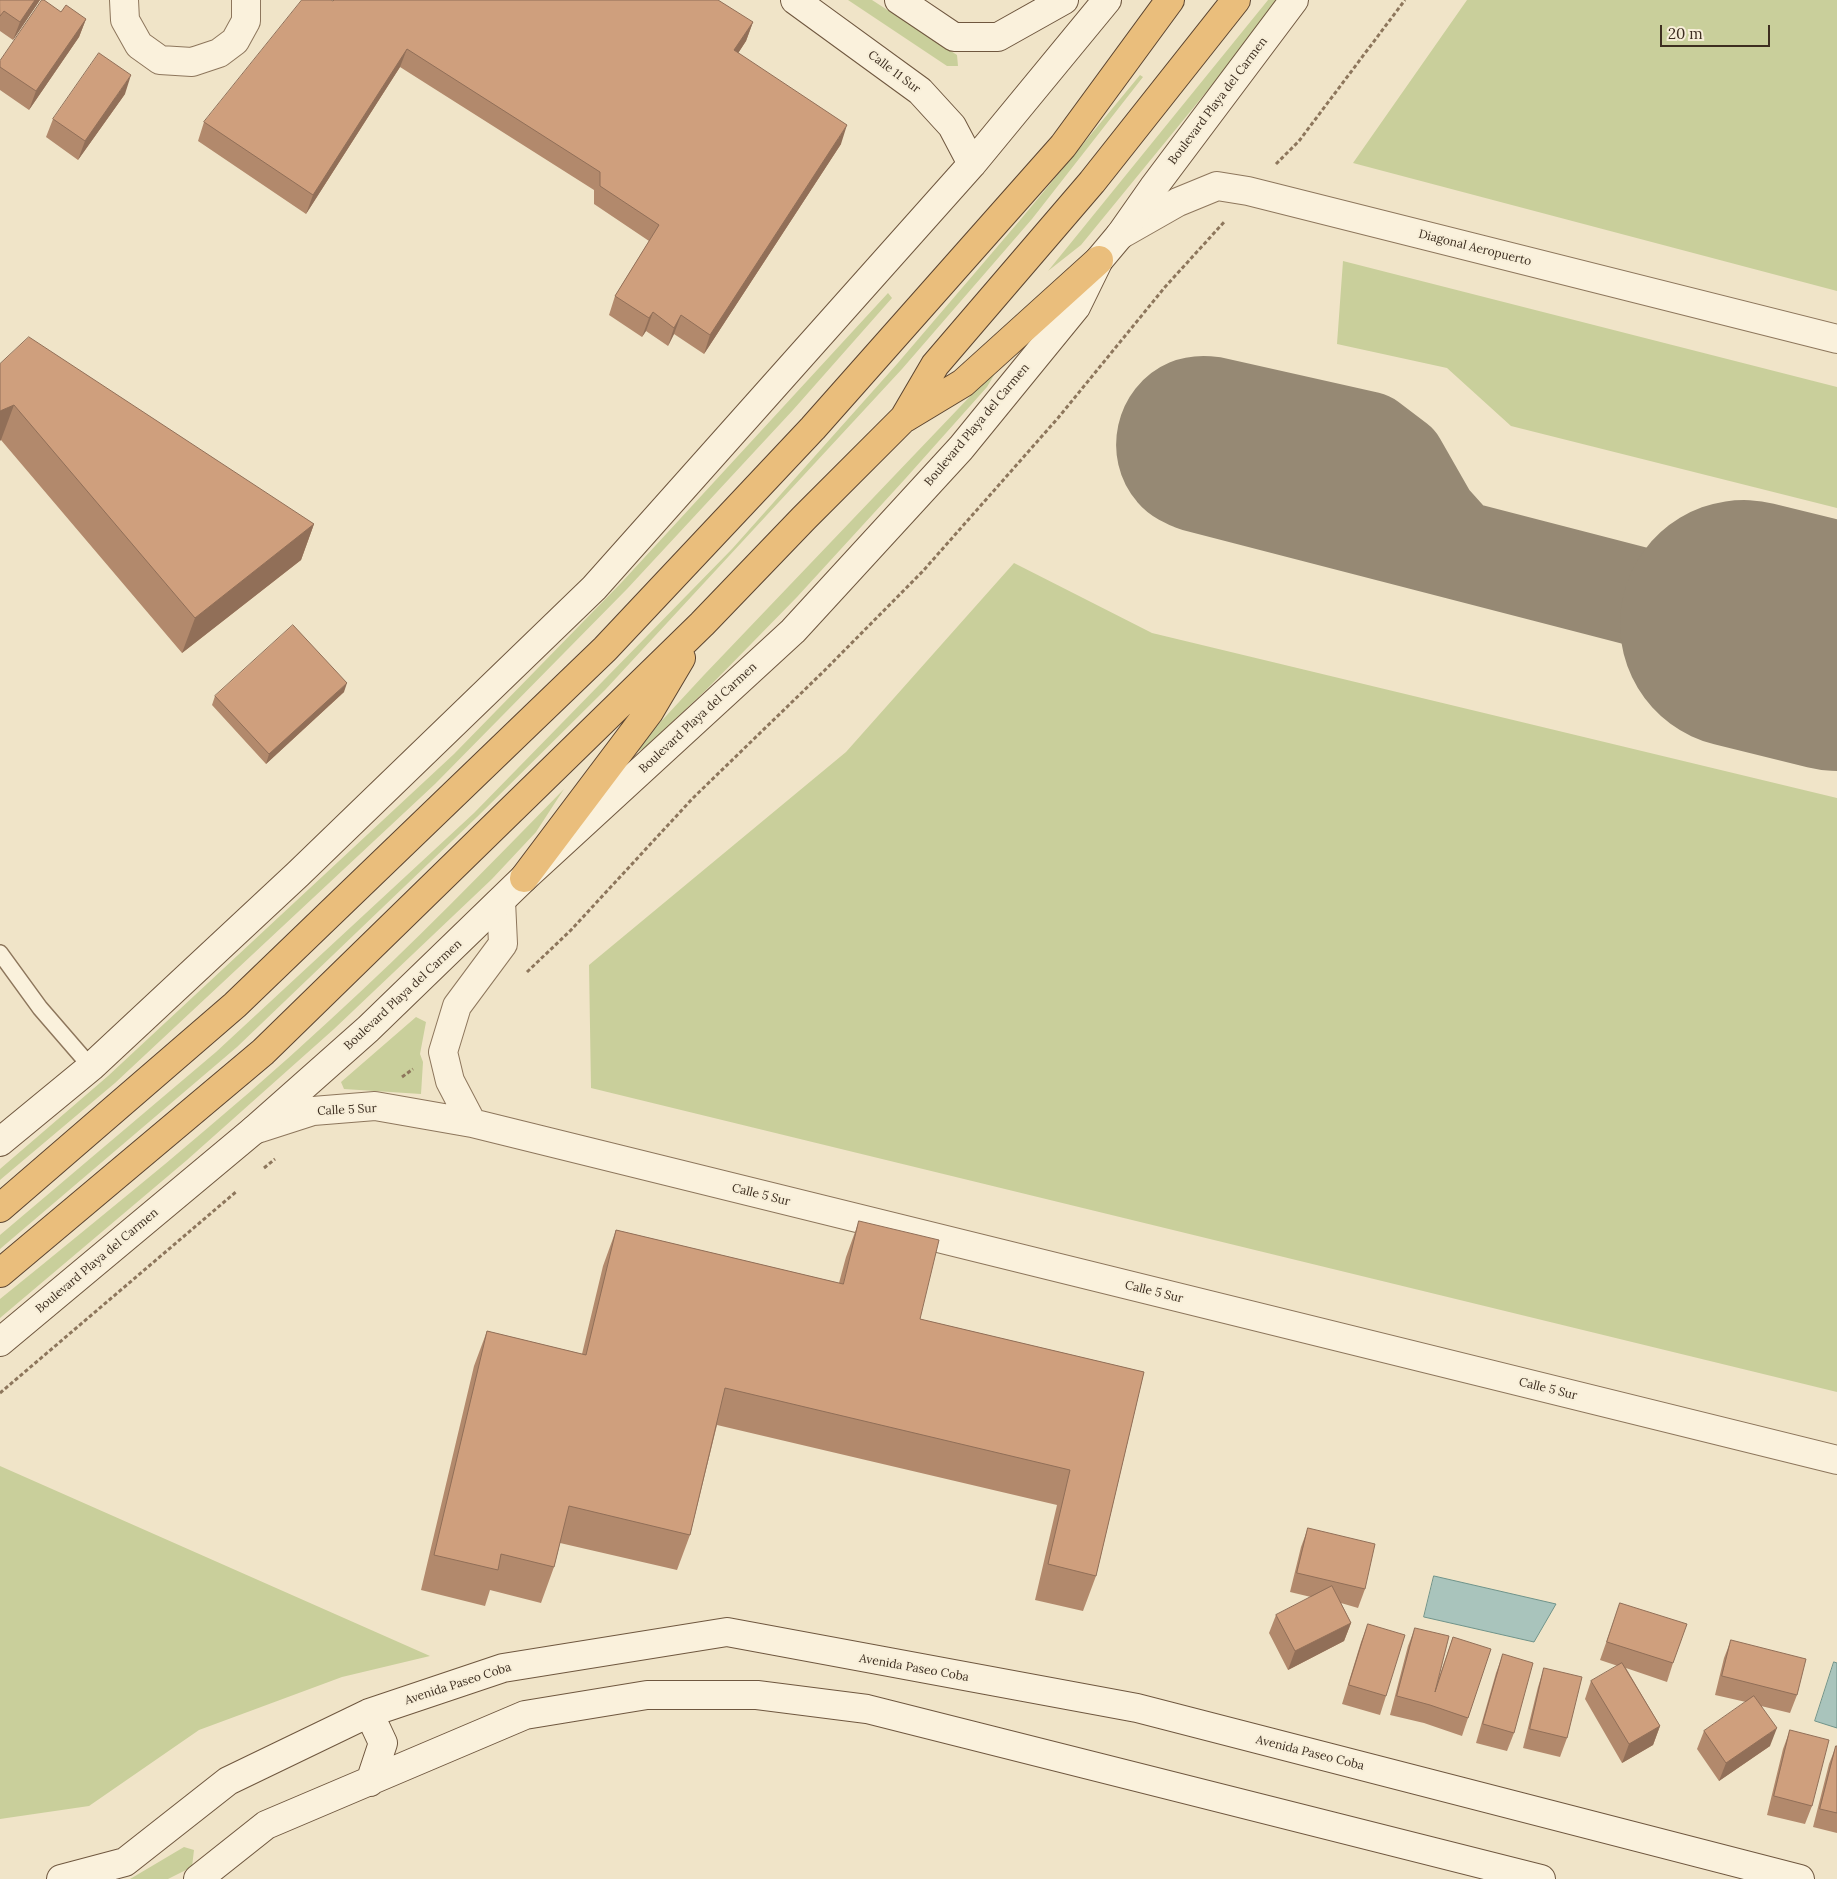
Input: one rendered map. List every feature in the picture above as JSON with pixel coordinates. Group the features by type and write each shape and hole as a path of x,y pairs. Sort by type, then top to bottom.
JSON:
{"highway":[{"path":"0,1208 235,1005 604,648 813,428 1062,146 1170,0"},
{"path":"904,418 935,365 1092,182 1236,0"},
{"path":"0,1273 264,1052 702,624 904,418 963,383 1099,260"},
{"path":"524,878 649,712 702,624"}],"main road":[{"path":"124,0 125,20 139,45 160,60 192,62 219,53 235,41 246,21 246,0"},
{"name":"Calle 11 Sur","path":"794,0 920,91 952,126 972,164"},
{"path":"899,0 954,37 998,37 1064,0"},
{"path":"0,1142 91,1067 298,874 594,588 972,164 1107,0"},
{"name":"Boulevard Playa del Carmen","path":"0,1342 254,1130 368,1029 524,878 792,632 961,448 1076,307 1099,260 1120,235 1294,0"},
{"name":"Diagonal Aeropuerto","path":"1120,235 1178,202 1217,186 1248,191 1837,339"},
{"path":"472,1124 450,1081 444,1052 457,1006 502,944 501,901"},
{"name":"Calle 5 Sur","path":"254,1130 313,1111 375,1106 472,1124 1837,1460"},
{"name":"Avenida Paseo Coba","path":"61,1879 125,1862 228,1781 369,1713 503,1668 727,1632 1136,1708 1800,1879"},
{"path":"198,1879 266,1825 525,1715 647,1695 757,1695 866,1709 1541,1879"},
{"path":"369,1713 383,1743 370,1782"}],"lane":[{"path":"0,953 40,1008 91,1067"}],"path":[{"path":"523,975 571,930 693,798 824,671 923,571 1058,418 1165,288 1210,235 1230,215 1248,191 1299,141 1405,0"},
{"path":"260,1171 280,1156"},
{"path":"0,1393 238,1190"}],"green space":[{"path":"848,0 872,0 957,55 958,66 947,66"},
{"path":"1268,0 1278,0 1221,74 1081,245 1048,271"},
{"path":"1467,0 1837,0 1837,291 1353,163"},
{"path":"1140,75 1143,77 1032,219 902,369 605,690 477,817 237,1047 0,1249 0,1235 216,1052 474,813 732,549 897,364 1021,219"},
{"path":"1343,261 1837,387 1837,508 1511,426 1447,368 1337,344"},
{"path":"888,293 892,298 793,410 627,589 435,784 115,1083 0,1180 0,1169 108,1076 454,754 621,583"},
{"path":"1000,365 987,387 797,597 705,691 646,747 629,756 704,675"},
{"path":"1014,563 1152,633 1837,798 1837,1392 591,1088 589,965 846,752"},
{"path":"564,789 536,832 492,879 334,1029 187,1160 0,1318 0,1299 167,1162 290,1056 420,935"},
{"path":"416,1017 426,1022 420,1054 423,1062 421,1094 344,1089 341,1082"},
{"path":"0,1466 430,1656 342,1677 199,1730 89,1806 0,1819"},
{"path":"184,1847 194,1850 192,1867 168,1879 130,1879"}],"water":[{"path":"1434,1576 1556,1604 1534,1642 1424,1617"},
{"path":"1834,1662 1837,1663 1837,1728 1815,1721"}],"building":[{"path":"0,0 35,0 20,22 4,11 0,16"},
{"path":"42,0 61,12 66,5 86,19 36,91 0,67 0,61"},
{"path":"302,0 718,0 753,22 734,50 847,125 710,335 681,315 674,328 653,312 649,318 615,296 659,225 600,186 600,172 407,49 313,195 204,122"},
{"path":"99,53 131,75 85,141 53,119"},
{"path":"29,337 314,524 195,618 14,405 0,411 0,364"},
{"path":"293,625 347,683 269,754 215,696"},
{"path":"859,1221 939,1240 920,1319 1144,1372 1096,1576 1048,1564 1070,1470 725,1388 690,1535 569,1506 554,1567 501,1554 498,1570 434,1555 487,1331 586,1355 616,1230 843,1284"},
{"path":"1308,1528 1375,1544 1365,1589 1297,1573"},
{"path":"1332,1586 1351,1623 1295,1651 1276,1615"},
{"path":"1620,1603 1687,1624 1673,1663 1607,1642"},
{"path":"1368,1624 1405,1635 1386,1696 1349,1685"},
{"path":"1415,1628 1449,1636 1435,1692 1453,1637 1491,1649 1468,1718 1397,1696"},
{"path":"1731,1640 1806,1659 1797,1695 1722,1676"},
{"path":"1503,1654 1533,1663 1514,1733 1483,1724"},
{"path":"1622,1663 1660,1726 1629,1744 1591,1681"},
{"path":"1544,1668 1582,1677 1567,1738 1530,1729"},
{"path":"1754,1696 1777,1728 1726,1763 1704,1731"},
{"path":"1790,1730 1829,1740 1812,1806 1774,1796"},
{"path":"1837,1746 1837,1813 1820,1809"}],"taxiway":[{"path":"1456,549 1429,519 1397,463 1368,441 1209,406 1189,408 1174,419 1170,427 1166,445 1170,462 1179,474 1195,482 1744,624"}],"runway":[{"path":"1744,624 1837,647"}]}
